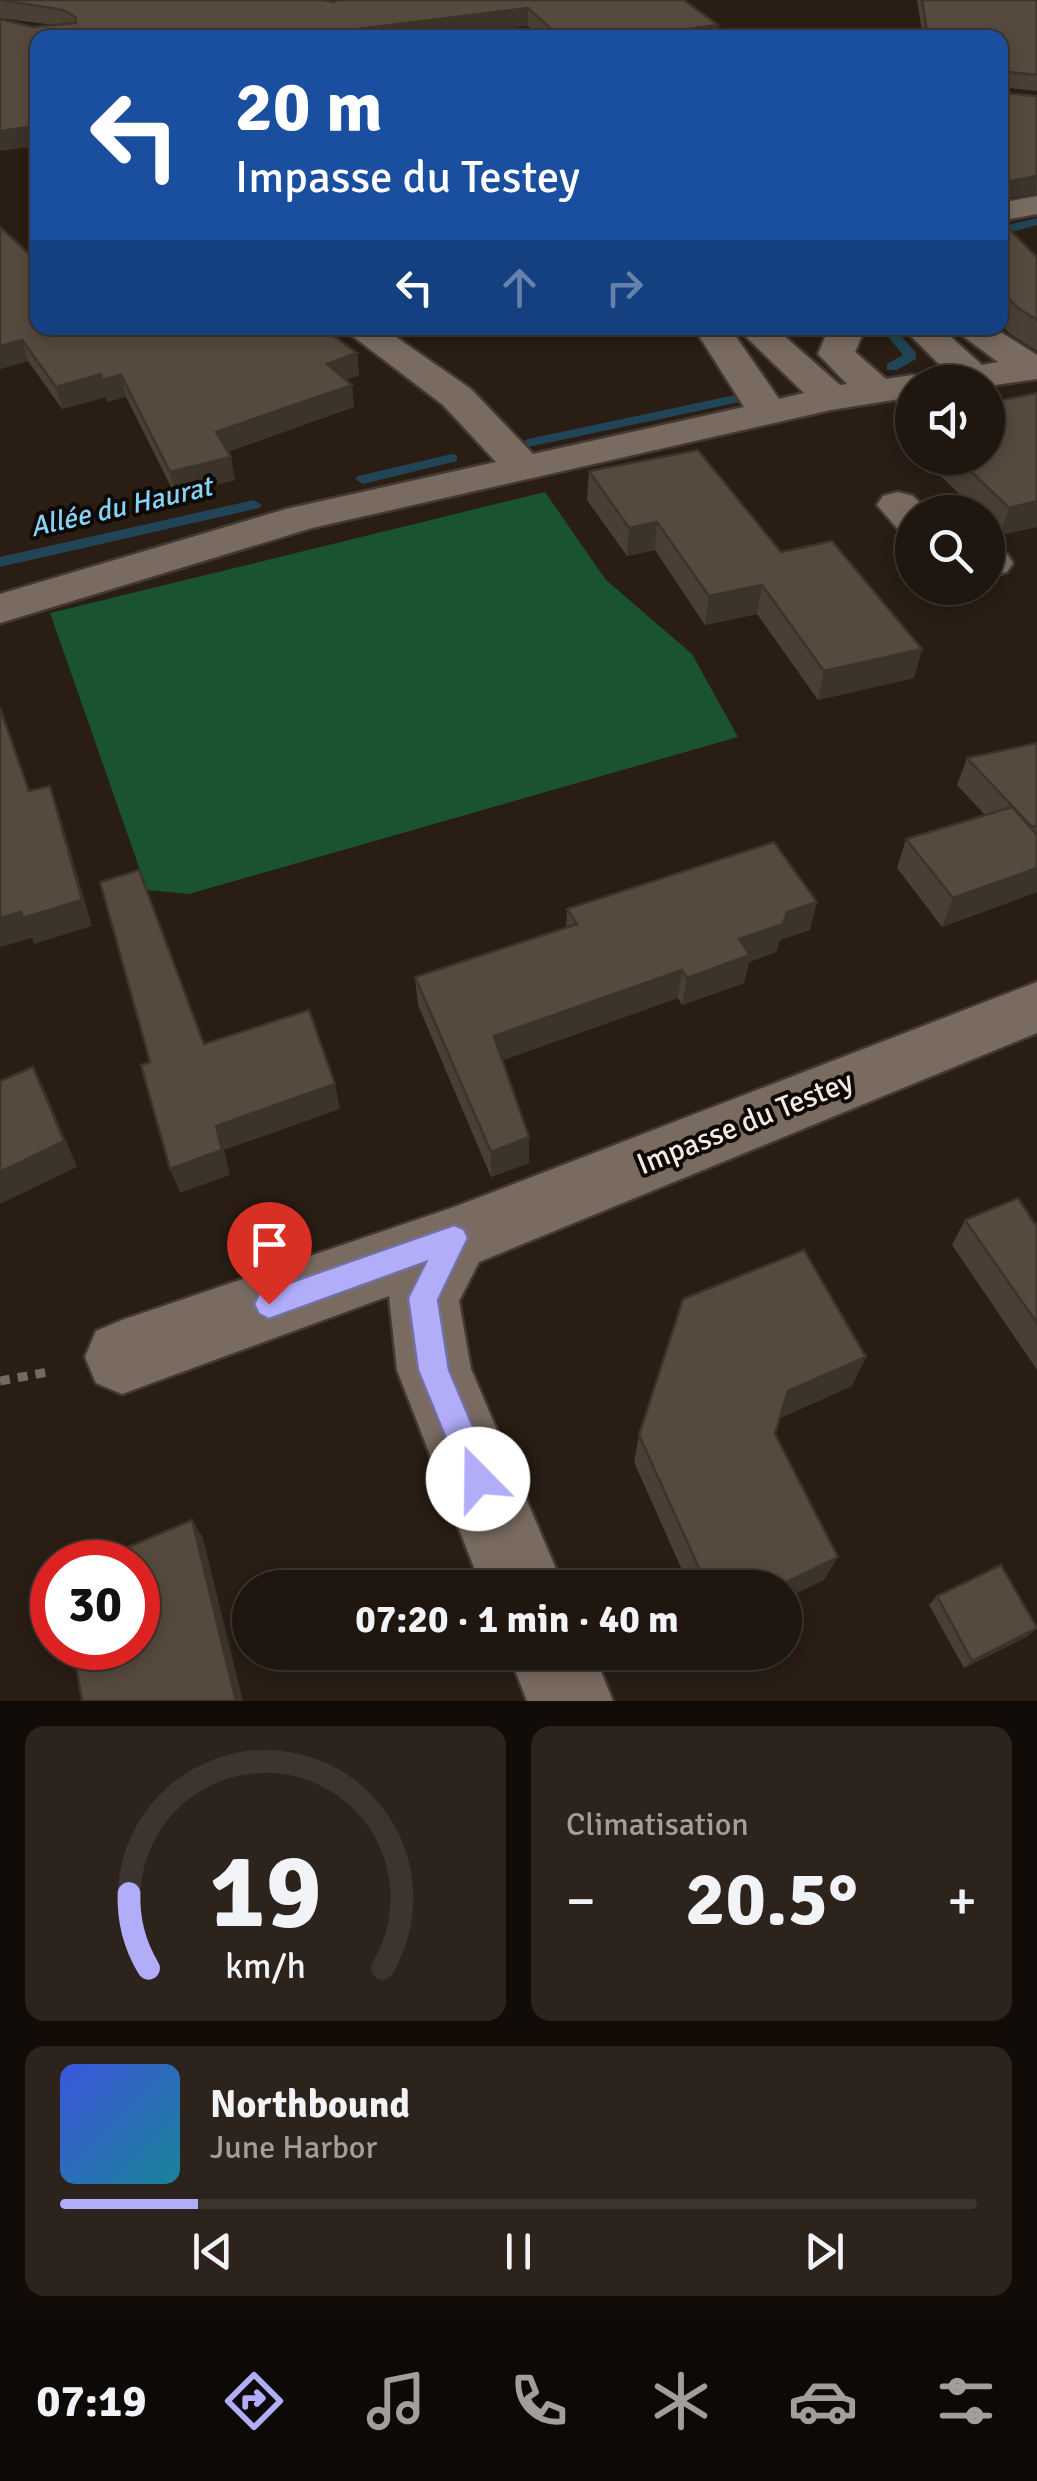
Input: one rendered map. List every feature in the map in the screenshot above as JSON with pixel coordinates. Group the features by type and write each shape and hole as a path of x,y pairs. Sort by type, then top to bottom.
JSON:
{"street":[{"path":"1008,210 1037,205"},
{"path":"370,335 457,397 524,467"},
{"path":"717,335 752,384 767,413"},
{"path":"763,335 832,399"},
{"path":"844,335 836,354 895,389"},
{"path":"926,335 946,365"},
{"path":"981,335 1035,368"},
{"path":"1005,373 1035,368"},
{"path":"0,609 301,518 767,413 895,389"},
{"name":"Impasse du Testey","path":"122,1357 454,1238 1037,1007"},
{"path":"454,1238 423,1298 434,1370 517,1570"},
{"path":"557,1670 570,1701"}],"green space":[{"path":"545,492 606,580 692,654 738,737 189,894 147,890 50,613"}],"building":[{"path":"0,0 684,0 718,25 681,30 552,30 528,8 351,30 30,30 30,127 0,131 0,19 33,27 76,23 75,17 63,10"},
{"path":"922,0 1037,0 1037,75 1008,72 1008,30 927,30"},
{"path":"1008,93 1037,96 1037,176 1008,181"},
{"path":"0,227 30,255 30,335 333,335 357,353 327,364 352,385 216,432 231,457 170,472 121,375 102,380 101,374 56,387 22,340 0,346"},
{"path":"1008,228 1037,257 1037,320 1008,298"},
{"path":"1037,393 1037,501 1009,508 1005,495 995,495 975,475 1005,475 1005,400"},
{"path":"698,450 781,552 832,541 922,649 824,671 762,585 709,596 657,522 629,528 589,471"},
{"path":"0,708 29,791 50,786 82,900 23,918 21,912 0,918"},
{"path":"1037,743 1037,826 1032,827 967,758"},
{"path":"1012,807 1037,835 1037,868 953,898 906,839"},
{"path":"774,842 817,902 787,912 783,924 739,939 750,955 687,978 682,970 494,1036 529,1137 491,1152 415,977 577,924 567,909"},
{"path":"139,870 204,1044 309,1010 335,1084 216,1126 222,1150 170,1169 141,1065 150,1062 100,882"},
{"path":"33,1067 64,1141 0,1172 0,1081"},
{"path":"1018,1198 1037,1223 1037,1323 965,1220"},
{"path":"804,1250 866,1357 788,1391 775,1434 838,1557 802,1574 802,1570 700,1570 639,1435 683,1299"},
{"path":"192,1520 236,1701 82,1701 77,1670 160,1670 160,1540 145,1540"},
{"path":"1001,1565 1037,1628 972,1661 937,1596"}],"waterway":[{"path":"1008,229 1037,221"},
{"path":"892,367 911,356 893,335"},
{"path":"528,443 740,398"},
{"path":"363,479 452,458"},
{"name":"Allée du Haurat","path":"0,562 254,505"}],"route":[{"path":"269,1304 454,1238 423,1298 434,1370 478,1479"}]}
